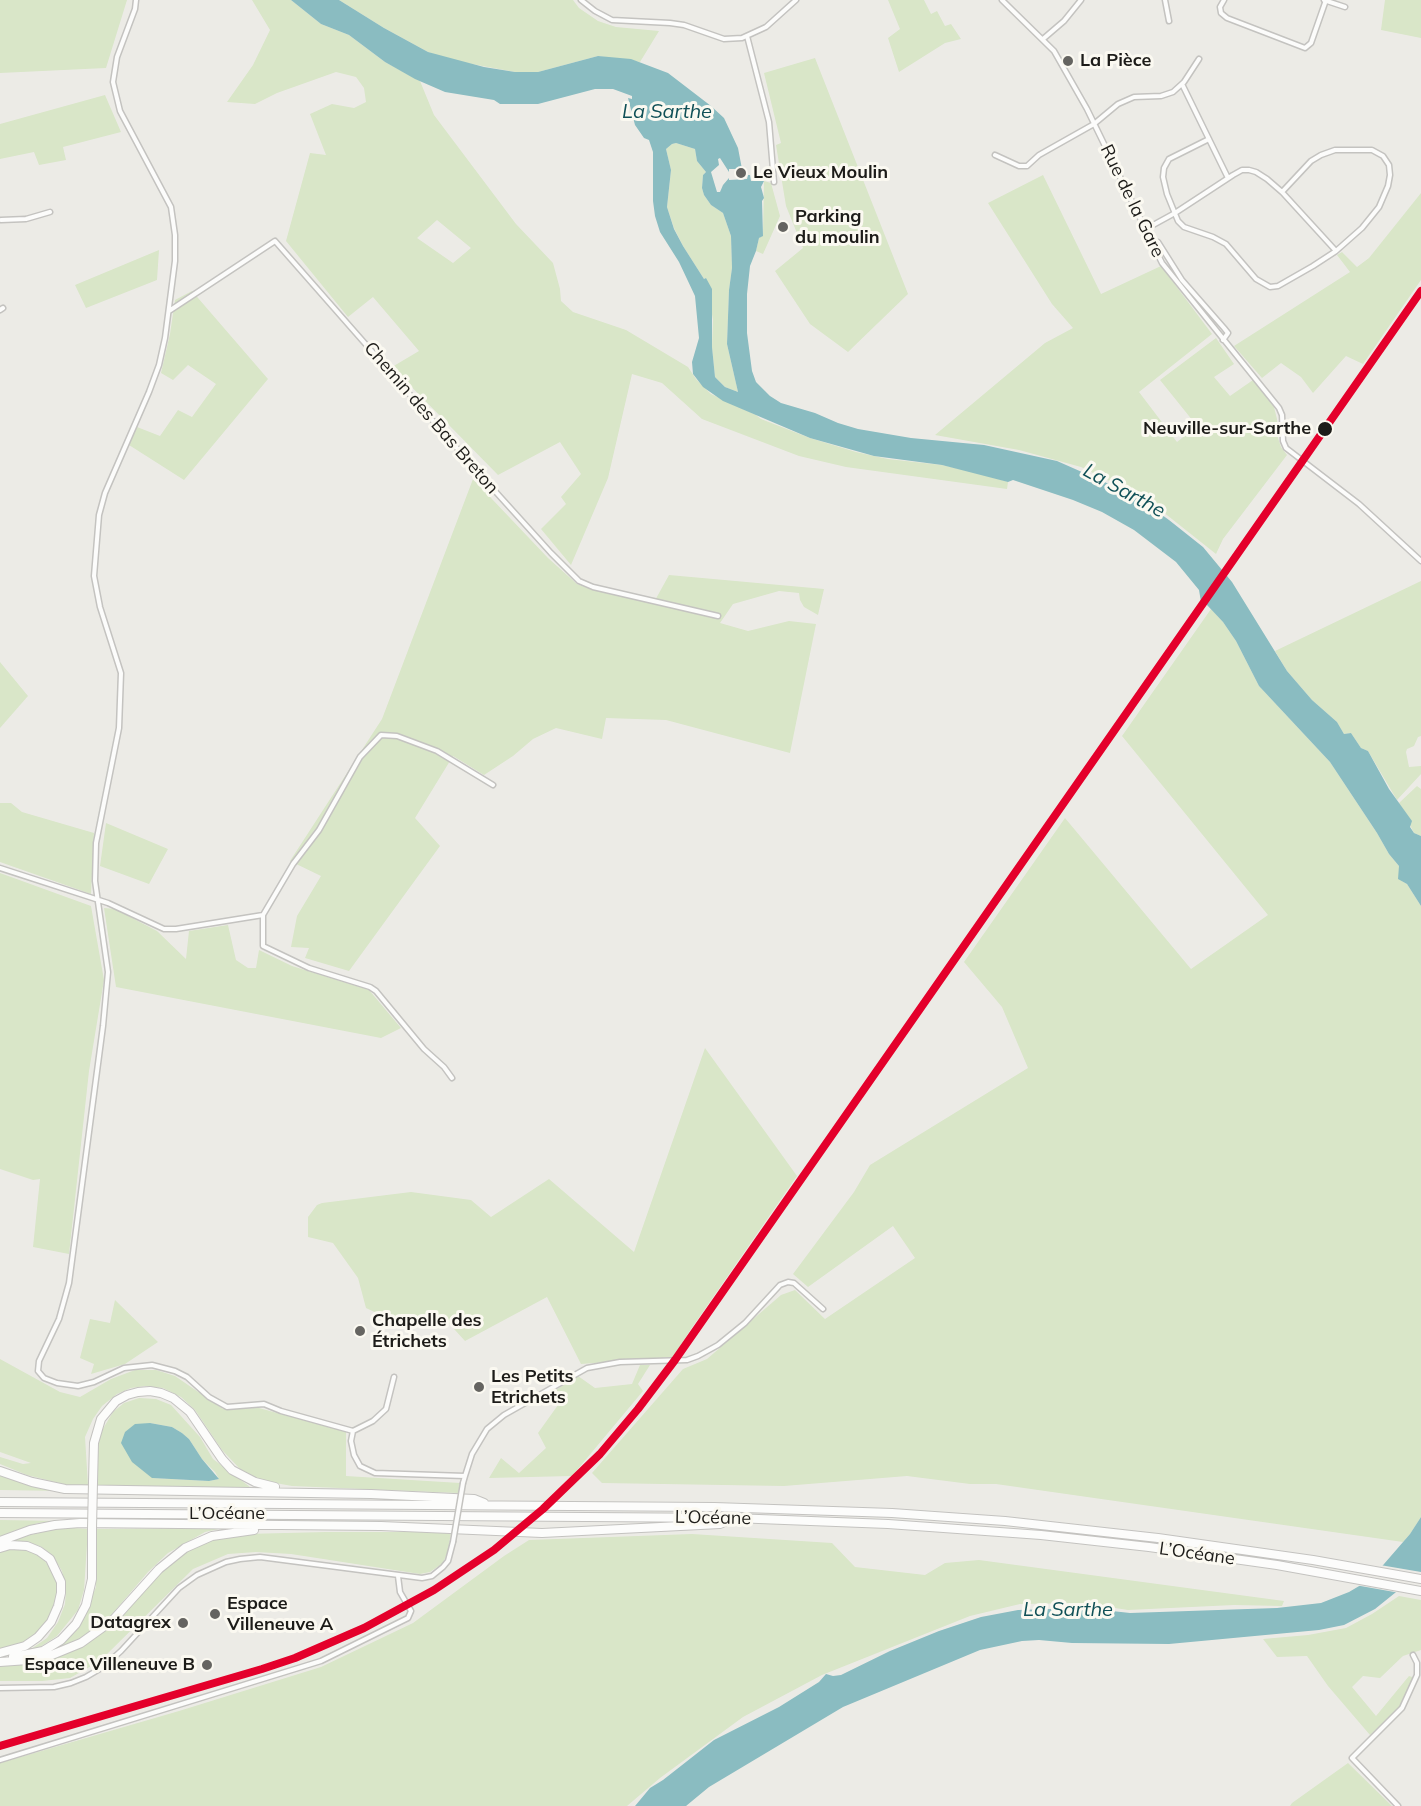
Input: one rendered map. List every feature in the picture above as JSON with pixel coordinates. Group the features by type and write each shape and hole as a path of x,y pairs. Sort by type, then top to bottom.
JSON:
{"highway":[{"path":"0,1655 16,1657 43,1651 61,1640 76,1624 86,1605 92,1579 94,1443 101,1419 116,1401 127,1395 150,1391 173,1398 190,1412 232,1470 255,1482 285,1491"},
{"path":"0,1471 32,1482 65,1489 285,1491 474,1499 488,1505"},
{"name":"L’Océane","path":"0,1502 766,1508 950,1517 1190,1542 1421,1579"},
{"name":"L’Océane","path":"0,1513 733,1518 945,1527 1170,1550 1421,1591"},
{"path":"0,1541 30,1530 80,1523 319,1525 542,1533 720,1524 733,1518"},
{"path":"0,1662 42,1659 81,1643 113,1620 167,1562 184,1548 201,1540 232,1531 310,1528 319,1525"},
{"path":"0,1548 10,1545 27,1546 50,1559 61,1582 61,1593 51,1622 38,1637 25,1646 0,1655"}],"street":[{"path":"136,0 135,9 117,57 113,82 120,111 171,207 175,235 175,261 159,365 105,493 99,515 94,576 100,607 121,673 119,728 96,843 95,881 108,972 69,1283 59,1319 39,1360 38,1371 44,1378 57,1383 78,1386 94,1382 124,1368 152,1365 188,1377 209,1397 227,1407 264,1404 287,1413 353,1431 373,1421 386,1409 394,1377"},
{"path":"581,0 612,20 677,24 724,39 747,36 766,27 796,0"},
{"name":"Rue de la Gare","path":"1002,0 1054,51 1094,124 1150,243 1162,263 1279,408 1286,448 1359,504 1421,561"},
{"path":"1044,39 1064,21 1081,0"},
{"path":"1165,0 1169,21"},
{"path":"1224,0 1220,7 1221,13 1227,18 1305,48 1311,43 1325,0 1345,7"},
{"path":"747,36 769,122 774,182"},
{"path":"995,155 1019,166 1027,166 1039,155 1094,124 1118,104 1134,97 1161,96 1173,92 1192,72 1199,59"},
{"path":"1182,84 1228,178"},
{"path":"1209,139 1169,159 1164,168 1163,185 1174,213 1184,227 1226,244 1256,279 1270,287 1278,286 1336,250 1362,228 1379,207 1390,175 1389,165 1383,156 1372,150 1359,148 1335,150 1311,161 1282,192"},
{"path":"1144,230 1242,170 1256,171 1282,192 1336,250"},
{"path":"0,220 26,219 50,212"},
{"name":"Chemin des Bas Breton","path":"168,312 275,241 485,480 579,581 593,587 718,616"},
{"path":"1150,243 1158,242 1182,280 1228,333 1223,340"},
{"path":"452,1078 444,1067 424,1049 376,991 370,987 309,968 263,946 263,915 293,864 319,830 360,757 381,735 397,736 437,751 493,785"},
{"path":"0,867 98,900 164,929 263,915"},
{"path":"0,1688 54,1687 86,1677 121,1651 179,1588 197,1575 226,1562 260,1557 398,1576 422,1578 432,1576 448,1561 463,1483 472,1454 487,1429 504,1415 587,1368 620,1362 687,1360 698,1356 718,1345 745,1323 780,1285 788,1282 794,1283 823,1308"},
{"path":"353,1431 351,1441 354,1455 360,1466 375,1473 465,1476"},
{"path":"0,1760 321,1661 408,1618 411,1611 400,1592 398,1576"},
{"path":"1398,1806 1352,1758 1402,1708 1418,1675 1417,1663 1413,1655"}],"green space":[{"path":"0,0 127,0 106,68 0,73"},
{"path":"252,0 291,0 321,24 349,35 385,62 420,81 434,115 516,224 553,263 561,301 573,312 626,330 688,367 711,394 761,419 810,438 856,452 888,459 942,465 986,475 1008,482 1007,489 846,467 799,456 702,419 662,383 632,374 608,478 571,565 541,529 566,504 561,497 581,474 560,442 498,475 392,367 419,351 373,297 348,317 286,241 310,153 326,155 310,114 332,104 354,108 366,102 364,88 356,77 336,72 277,93 255,104 227,102 253,65 270,30","holes":["437,220 471,248 453,263 417,238"]},
{"path":"339,0 573,0 579,8 598,21 616,27 659,31 640,62 598,56 538,72 515,72 450,60 428,52"},
{"path":"888,0 924,0 931,14 937,11 945,26 951,24 961,39 945,43 899,72 888,38 900,29"},
{"path":"1385,0 1421,0 1421,38 1381,30"},
{"path":"815,58 908,294 848,352 810,324 775,271 803,248 786,206 776,145 781,143 764,73"},
{"path":"105,95 121,132 63,147 66,160 39,165 34,152 0,159 0,124"},
{"path":"676,143 695,149 697,161 706,172 703,175 704,195 711,205 723,213 731,236 732,268 727,344 738,392 725,387 715,377 712,347 713,320 706,278 704,279 683,246 667,207 671,170 666,149"},
{"path":"1043,175 1101,294 1161,266 1212,334 1139,392 1177,442 1197,426 1160,380 1216,338 1234,364 1214,377 1230,396 1253,380 1274,407 1278,438 1287,455 1223,539 1216,554 1148,500 1081,467 1019,450 935,435 1045,343 1073,328 1052,304 988,203"},
{"path":"764,181 771,183 780,216 763,254 756,251 759,238 763,235"},
{"path":"1421,193 1421,280 1363,364 1346,356 1313,393 1301,377 1281,363 1262,378 1234,346 1350,272 1337,255 1342,252 1357,267 1369,258"},
{"path":"159,250 157,280 86,308 75,285"},
{"path":"192,291 268,379 184,480 129,445 137,427 160,436 178,410 192,417 216,384 188,365 173,380 161,373 175,300"},
{"path":"473,479 548,558 577,584 587,588 653,604 669,575 824,589 818,615 804,607 799,593 779,591 733,604 720,623 748,631 789,621 816,624 790,753 666,720 606,718 602,739 556,728 533,739 513,756 484,775 453,756 415,818 440,846 349,971 305,958 309,948 291,947 297,916 321,876 290,861 382,719"},
{"path":"1421,581 1421,736 1406,752 1409,767 1421,766 1421,774 1397,800 1368,751 1361,748 1351,733 1344,734 1337,722 1312,700 1287,671 1275,651"},
{"path":"1211,609 1236,641 1259,686 1330,762 1399,866 1402,881 1407,884 1421,906 1421,1517 1410,1534 1403,1542 996,1484 970,1484 907,1476 784,1486 602,1483 592,1473 683,1369 707,1359 781,1295 795,1290 825,1319 915,1258 893,1226 808,1287 793,1274 854,1192 870,1165 1028,1068 1002,1007 964,962 1065,818 1191,969 1268,915 1122,736"},
{"path":"0,662 28,696 0,728"},
{"path":"1417,786 1421,789 1421,836 1414,833 1399,803"},
{"path":"0,803 11,803 22,812 94,833 91,894 0,862"},
{"path":"106,823 168,849 149,884 100,866"},
{"path":"0,873 91,906 104,980 89,1071 69,1254 33,1247 40,1179 33,1180 0,1169"},
{"path":"104,908 115,909 157,931 186,959 189,931 228,925 236,960 248,968 256,968 259,950 292,966 369,990 401,1028 381,1038 116,987"},
{"path":"705,1048 797,1176 673,1357 581,1364 547,1297 465,1341 444,1318 425,1314 404,1326 366,1308 358,1278 333,1243 308,1237 308,1217 317,1205 322,1203 411,1192 471,1200 491,1217 549,1179 634,1252"},
{"path":"115,1300 158,1342 125,1364 91,1374 94,1364 80,1358 90,1319 110,1323"},
{"path":"0,1359 60,1392 80,1397 111,1379 135,1370 156,1370 175,1376 223,1409 259,1408 346,1432 346,1476 460,1483 458,1493 292,1486 259,1480 240,1469 222,1450 195,1410 181,1397 163,1388 145,1386 131,1388 117,1394 102,1406 93,1419 85,1437 88,1485 67,1485 27,1475 0,1464 0,1457 23,1464 31,1463 0,1452"},
{"path":"640,1365 650,1365 638,1384 643,1391 572,1476 489,1478 501,1458 519,1473 546,1448 538,1433 558,1405 551,1393 578,1376 595,1388 632,1384"},
{"path":"139,1398 156,1399 171,1405 200,1437 213,1459 250,1487 96,1487 97,1453 101,1432 113,1412 124,1403","holes":["150,1423 172,1427 189,1439 219,1479 209,1481 152,1478"]},
{"path":"0,1475 36,1487 63,1491 0,1490"},
{"path":"0,1520 62,1521 38,1523 0,1538"},
{"path":"223,1528 205,1532 168,1553 148,1572 101,1627 82,1639 47,1653 64,1643 78,1629 96,1587 96,1529"},
{"path":"88,1529 84,1590 78,1610 57,1636 40,1647 28,1651 47,1638 58,1622 65,1604 66,1590 62,1571 53,1556 42,1547 31,1543 3,1542 50,1530"},
{"path":"451,1532 448,1551 443,1563 430,1572 420,1574 291,1554 256,1552 228,1554 193,1569 100,1661 70,1678 0,1681 0,1665 42,1663 66,1654 95,1638 113,1624 173,1560 195,1547 222,1537 245,1534"},
{"path":"692,1534 832,1543 855,1567 925,1575 945,1563 979,1560 1284,1601 1282,1606 1234,1605 1128,1610 1083,1603 1020,1604 970,1616 822,1675 743,1717 660,1778 627,1806 0,1806 0,1763 321,1667 413,1623 529,1540"},
{"path":"15,1548 35,1553 43,1558 56,1578 58,1590 52,1615 40,1632 24,1644 0,1650 0,1552"},
{"path":"1399,1596 1421,1600 1421,1650 1403,1656 1380,1678 1363,1676 1352,1687 1376,1716 1409,1676 1415,1678 1400,1707 1370,1735 1328,1686 1307,1656 1277,1657 1263,1639 1308,1635 1346,1628"},
{"path":"1348,1763 1392,1806 1290,1806 1292,1803"}],"water":[{"name":"La Sarthe","path":"291,0 339,0 428,52 484,67 515,72 538,72 598,56 631,59 668,73 711,106 724,118 738,148 742,169 729,169 729,172 720,158 718,159 719,165 711,172 717,192 720,192 729,178 729,180 747,179 750,175 751,181 764,181 761,187 764,198 762,201 763,236 759,238 750,266 747,294 747,333 752,371 756,382 781,403 858,429 911,438 984,445 1057,461 1134,495 1169,520 1203,547 1232,582 1287,671 1312,700 1337,722 1344,734 1351,733 1361,748 1368,751 1389,789 1412,821 1410,827 1414,833 1421,836 1421,906 1407,884 1398,879 1399,866 1330,762 1259,686 1236,641 1223,622 1207,605 1201,602 1199,590 1176,562 1134,530 1102,512 1073,500 1013,480 1008,482 942,465 874,456 810,438 723,401 703,387 693,374 692,362 699,338 695,296 679,262 660,232 653,201 653,152 649,140 644,138 635,125 628,98 632,99 632,96 613,89 595,89 538,104 500,104 494,100 445,92 385,62 349,35 321,24","holes":["676,143 695,149 697,161 706,172 703,175 704,195 711,205 723,213 731,236 732,268 727,344 738,392 725,387 715,377 712,347 712,289 683,246 674,229 667,207 671,170 666,149"]},
{"path":"150,1423 172,1427 182,1433 219,1479 209,1481 152,1478 132,1462 121,1443 125,1432 135,1424"},
{"name":"La Sarthe","path":"1421,1517 1421,1572 1375,1609 1344,1625 1319,1630 1169,1644 1072,1643 1039,1640 1022,1641 980,1650 843,1707 709,1787 686,1806 635,1806 650,1788 714,1740 779,1707 819,1682 826,1674 841,1675 890,1651 939,1631 981,1617 1018,1610 1085,1608 1130,1613 1277,1608 1321,1603 1349,1592 1371,1579 1410,1534"}],"pier":[{"path":"1380,1565 1421,1572 1421,1576 1400,1593 1355,1585 1369,1577"}],"transit line":[{"path":"0,1746 262,1669 295,1658 364,1628 434,1590 494,1550 543,1509 600,1454 675,1360 1421,291"}],"place":[{"name":"La Pièce","path":"1068,61"},
{"name":"Le Vieux Moulin","path":"741,173"},
{"name":"Parking du moulin","path":"783,227"},
{"name":"Neuville-sur-Sarthe","path":"1325,429"},
{"name":"Chapelle des Étrichets","path":"360,1331"},
{"name":"Les Petits Etrichets","path":"479,1387"},
{"name":"Espace Villeneuve A","path":"215,1614"},
{"name":"Datagrex","path":"183,1623"},
{"name":"Espace Villeneuve B","path":"207,1665"}]}
